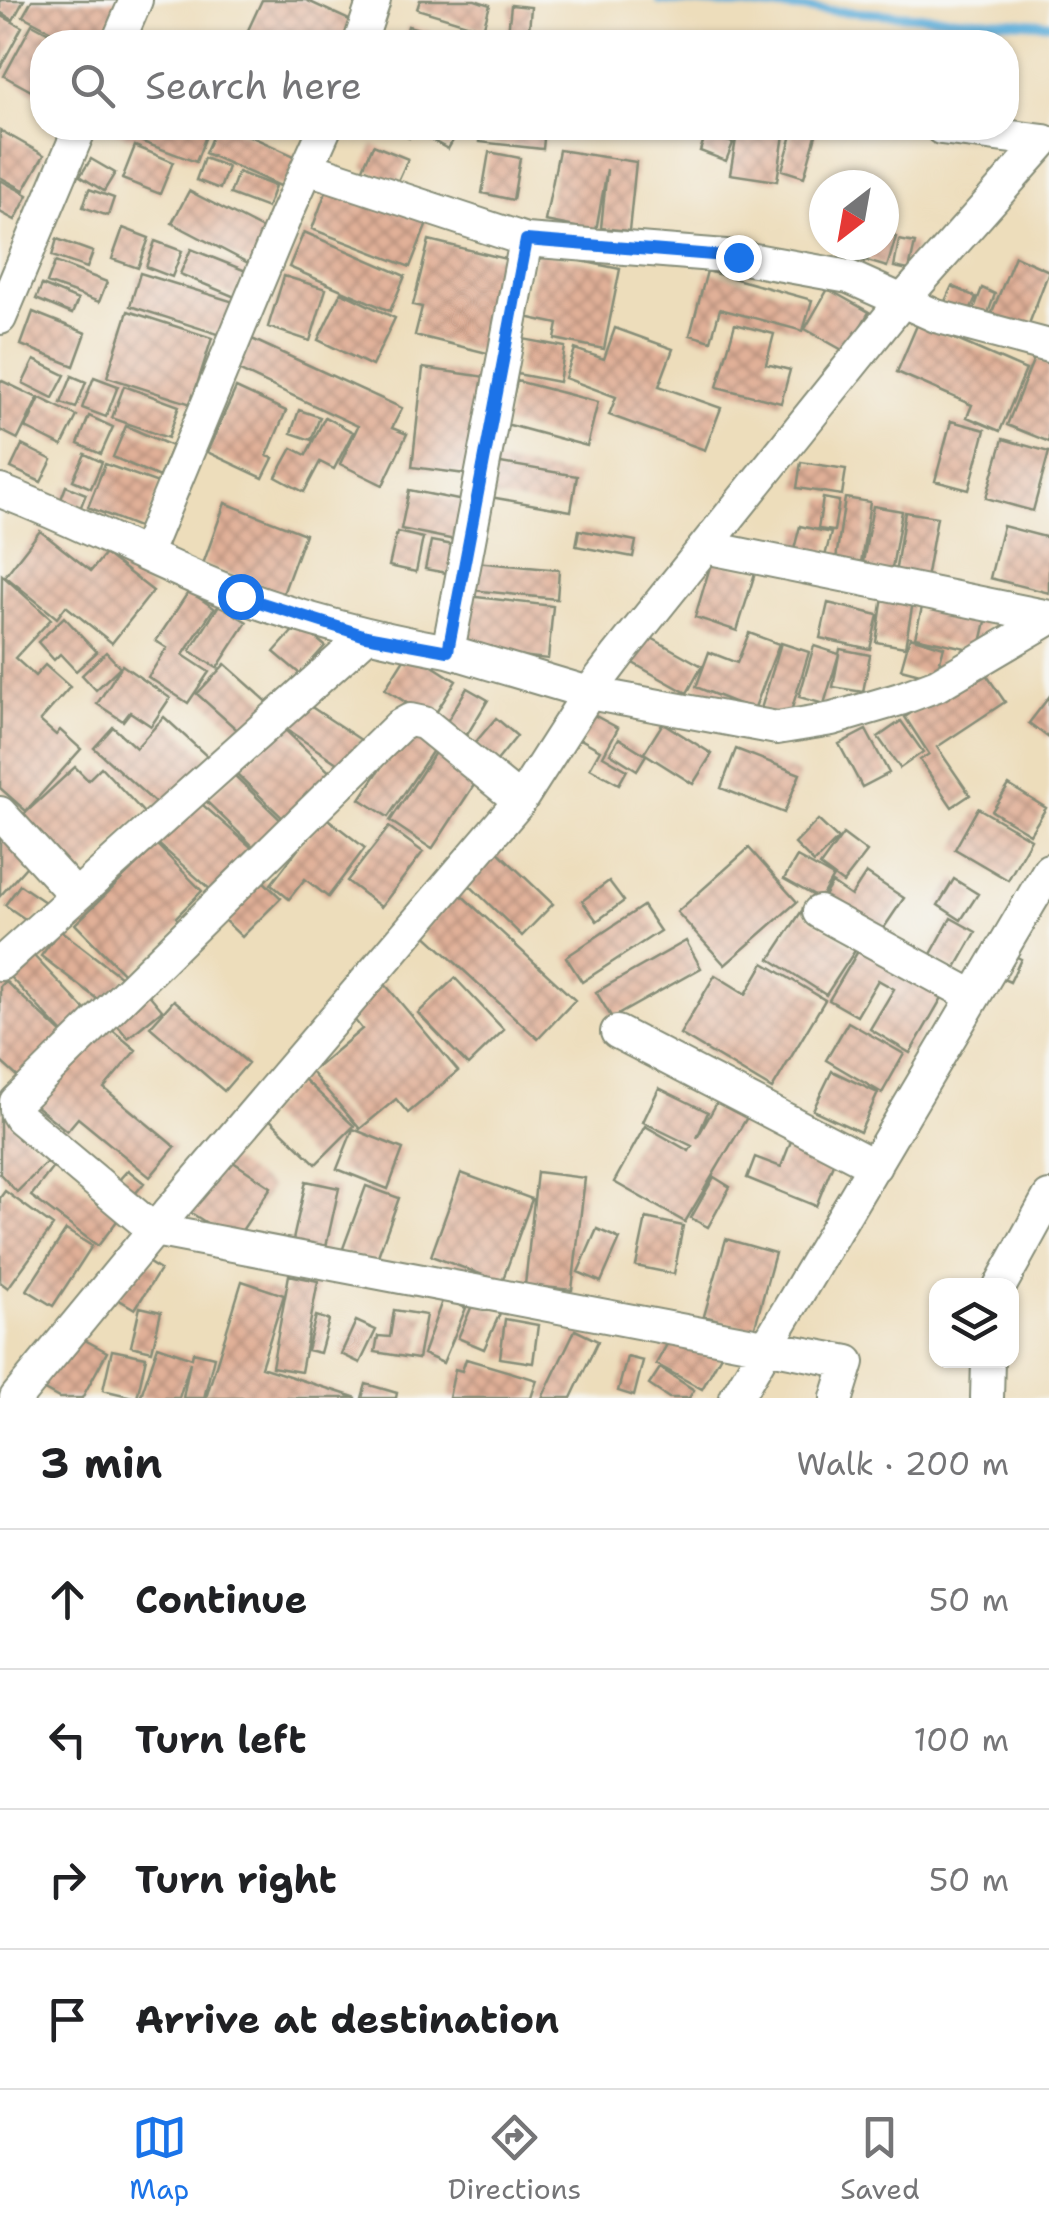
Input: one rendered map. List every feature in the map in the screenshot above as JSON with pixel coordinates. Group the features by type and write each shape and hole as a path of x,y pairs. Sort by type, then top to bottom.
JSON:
{"street":[{"path":"123,30 136,0"},
{"path":"364,30 374,0"},
{"path":"16,1398 520,801 589,692 904,300 1044,141 1019,138"},
{"path":"0,318 75,140"},
{"path":"145,555 320,140"},
{"path":"308,168 526,240 738,257 849,277 936,316 1049,346"},
{"path":"448,651 526,240"},
{"path":"0,491 66,515 240,596 366,636 448,651 589,692 776,728 832,719 900,700 937,684 1049,618"},
{"path":"705,547 1049,618"},
{"path":"0,964 366,636"},
{"path":"520,801 424,723 410,720 399,726 16,1102 16,1111 154,1230 848,1362 837,1398"},
{"path":"0,813 76,896"},
{"path":"736,1398 1049,870"},
{"path":"819,912 974,996"},
{"path":"616,1032 874,1166"},
{"path":"1004,1278 1049,1197"},
{"path":"987,1398 988,1368"}],"building":[{"path":"0,0 24,0 13,20 0,12"},
{"path":"32,0 123,0 107,30 49,30 23,16"},
{"path":"262,0 306,0 356,23 353,30 248,30"},
{"path":"420,0 475,0 490,5 483,29 417,9"},
{"path":"511,5 531,7 529,30 508,30"},
{"path":"0,15 22,27 0,68"},
{"path":"32,24 43,30 30,30 30,90 4,76"},
{"path":"0,130 44,155 24,190 0,177"},
{"path":"137,140 204,140 196,162"},
{"path":"211,140 259,140 299,158 285,188 205,153"},
{"path":"432,140 453,140 448,149"},
{"path":"479,140 544,140 543,149"},
{"path":"704,140 733,143 726,161 700,151"},
{"path":"736,140 783,140 777,181 730,174"},
{"path":"791,140 815,140 804,177 782,170"},
{"path":"373,145 408,159 397,183 363,168"},
{"path":"135,146 173,162 160,194 122,179"},
{"path":"559,150 636,162 629,231 601,228 607,169 596,231 545,221"},
{"path":"489,152 520,158 513,200 482,193"},
{"path":"204,158 228,167 220,189 196,180"},
{"path":"91,159 115,173 104,191 80,176"},
{"path":"238,172 275,186 267,208 230,194"},
{"path":"0,180 28,195 15,220 0,212"},
{"path":"329,183 428,221 410,267 312,229"},
{"path":"89,189 114,198 108,216 83,207"},
{"path":"189,191 270,233 254,266 172,223"},
{"path":"123,228 149,238 138,268 112,259"},
{"path":"304,232 405,276 390,311 289,267"},
{"path":"57,239 93,252 87,268 52,256"},
{"path":"429,240 518,262 495,355 415,335 422,307 413,305"},
{"path":"899,240 915,243 909,270 894,267 895,260 899,260"},
{"path":"155,241 182,251 172,277 146,267"},
{"path":"191,249 246,271 235,297 180,274"},
{"path":"537,252 620,269 604,349 555,339 558,324 525,317"},
{"path":"1015,256 1049,271 1026,332 990,317"},
{"path":"867,260 889,260 887,267"},
{"path":"55,262 107,282 99,302 47,283"},
{"path":"707,271 812,300 803,331 720,309 711,341 690,335"},
{"path":"140,273 234,302 224,336 130,306"},
{"path":"284,276 326,289 310,341 268,327"},
{"path":"42,285 78,300 72,314 36,299"},
{"path":"952,286 976,297 966,319 942,308"},
{"path":"982,288 995,294 986,319 972,314"},
{"path":"828,289 869,312 846,352 805,329"},
{"path":"341,292 395,318 372,366 318,340"},
{"path":"128,311 212,338 191,404 107,377"},
{"path":"33,312 86,333 74,366 21,345"},
{"path":"918,323 1026,370 1000,431 967,417 972,405 897,372"},
{"path":"735,324 774,334 766,364 790,370 781,403 717,387"},
{"path":"615,328 673,349 659,386 721,408 705,450 609,415 616,397 565,378 575,349 604,359"},
{"path":"252,339 402,408 392,428 407,434 383,485 340,464 358,426 238,370"},
{"path":"523,339 565,347 559,382 517,374"},
{"path":"1034,358 1049,364 1049,442 1007,425"},
{"path":"34,360 65,375 53,398 23,383"},
{"path":"423,368 486,377 473,475 412,467"},
{"path":"72,376 86,382 76,408 61,403"},
{"path":"94,377 118,386 106,417 82,408"},
{"path":"0,380 38,398 18,439 0,430"},
{"path":"517,381 598,402 587,446 506,424"},
{"path":"124,386 179,406 168,438 112,418"},
{"path":"236,388 286,411 267,456 273,458 263,478 207,452"},
{"path":"40,398 77,416 62,446 26,428"},
{"path":"299,410 320,417 311,440 291,433"},
{"path":"89,416 113,427 101,454 78,444"},
{"path":"325,417 353,432 334,469 320,462 304,492 276,477 292,448 306,455"},
{"path":"951,421 985,430 969,490 935,481"},
{"path":"126,426 172,446 159,477 113,457"},
{"path":"1003,439 1049,452 1033,511 986,498"},
{"path":"22,445 52,460 41,482 11,468"},
{"path":"85,454 102,462 91,488 73,480"},
{"path":"495,462 577,476 571,511 490,497"},
{"path":"801,462 846,469 842,495 797,488"},
{"path":"105,464 161,484 143,529 88,507"},
{"path":"66,486 86,494 80,509 60,502"},
{"path":"409,490 468,502 460,541 401,529"},
{"path":"823,498 839,501 834,531 818,529"},
{"path":"845,498 870,502 860,570 835,566"},
{"path":"225,503 305,534 283,594 203,564"},
{"path":"873,506 902,511 891,574 862,568"},
{"path":"905,512 937,517 926,579 895,574"},
{"path":"800,526 831,533 824,560 793,553"},
{"path":"1003,526 1049,538 1049,593 990,578"},
{"path":"579,530 636,541 633,557 576,546"},
{"path":"40,531 91,571 105,554 153,591 112,643 66,606 57,618 5,576"},
{"path":"397,532 423,538 416,572 389,566"},
{"path":"431,541 458,546 452,574 425,569"},
{"path":"712,560 755,573 737,631 695,617"},
{"path":"475,562 559,570 557,599 472,590"},
{"path":"2,575 51,619 15,658 35,676 45,665 70,687 40,721 56,735 60,730 81,749 26,811 0,788"},
{"path":"189,591 214,608 183,655 209,672 188,703 148,677 167,648 156,641"},
{"path":"468,596 553,606 548,659 462,650"},
{"path":"883,597 913,602 905,647 876,642"},
{"path":"828,603 878,615 870,649 820,638"},
{"path":"923,603 987,617 979,651 915,637"},
{"path":"219,605 247,622 217,668 190,651"},
{"path":"64,617 97,652 76,671 60,654 54,660 38,642"},
{"path":"299,624 325,646 300,674 274,652"},
{"path":"749,633 779,644 754,710 696,687 709,652 737,663"},
{"path":"646,635 702,666 687,693 631,662"},
{"path":"910,637 944,647 935,678 901,669"},
{"path":"781,643 809,652 789,718 761,709"},
{"path":"814,646 839,654 824,704 799,697"},
{"path":"840,649 870,655 863,692 833,687"},
{"path":"409,651 456,681 432,719 385,689"},
{"path":"106,652 120,667 96,690 82,675"},
{"path":"225,664 272,706 244,736 197,694"},
{"path":"122,665 170,698 151,726 130,712 123,721 97,704"},
{"path":"981,667 1005,702 937,747 970,795 952,807 920,760 929,754 905,717"},
{"path":"467,688 488,700 467,735 446,723"},
{"path":"1049,697 1049,738 1029,723"},
{"path":"304,702 361,740 343,767 286,729"},
{"path":"590,713 618,728 603,756 627,770 619,784 590,768 600,750 577,737"},
{"path":"164,717 209,758 163,810 94,748 113,727 136,748"},
{"path":"496,718 517,736 496,762 474,744"},
{"path":"901,721 923,752 900,768 878,737"},
{"path":"663,723 712,754 693,784 644,753"},
{"path":"281,726 337,779 292,827 236,773"},
{"path":"408,727 436,746 388,817 360,799"},
{"path":"866,730 889,773 862,787 839,744"},
{"path":"619,738 646,755 637,770 610,753"},
{"path":"736,749 800,774 784,813 721,788"},
{"path":"436,751 478,779 432,849 390,821"},
{"path":"75,767 88,780 101,767 144,813 77,876 21,817"},
{"path":"233,774 289,828 263,856 206,801"},
{"path":"1009,785 1046,808 1030,834 992,811"},
{"path":"196,799 259,854 220,898 157,843"},
{"path":"978,808 1031,839 1008,880 955,849"},
{"path":"324,816 365,848 328,897 305,879 289,899 271,884"},
{"path":"818,820 838,839 814,863 795,844"},
{"path":"389,827 423,852 381,907 347,881"},
{"path":"0,829 33,859 0,896"},
{"path":"843,834 867,852 843,883 820,866"},
{"path":"157,845 202,891 176,917 182,924 127,977 75,924"},
{"path":"493,847 553,904 522,936 463,879"},
{"path":"749,848 797,902 725,965 677,912"},
{"path":"797,857 833,877 820,899 784,879"},
{"path":"866,873 904,898 879,935 822,899 832,883 851,896"},
{"path":"954,879 978,894 961,920 938,905"},
{"path":"262,880 281,898 242,937 223,919"},
{"path":"609,881 624,901 597,921 582,901"},
{"path":"20,885 45,902 31,923 5,905"},
{"path":"458,892 575,1000 538,1039 421,931"},
{"path":"643,906 660,931 582,982 566,957"},
{"path":"801,912 856,949 826,995 770,959"},
{"path":"951,918 976,932 955,969 930,956"},
{"path":"60,930 125,980 105,1005 41,956"},
{"path":"686,941 701,968 612,1018 596,992"},
{"path":"864,941 947,989 910,1053 870,1029 894,989 878,980 857,1016 829,1000"},
{"path":"1003,950 1021,959 1010,982 992,974"},
{"path":"33,955 89,1014 66,1036 10,977"},
{"path":"764,963 825,1000 772,1089 680,1034 715,975 746,994"},
{"path":"455,978 504,1030 468,1065 418,1013"},
{"path":"5,981 65,1036 22,1081 0,1061 0,986"},
{"path":"384,983 458,1071 408,1113 396,1099 360,1129 311,1072 362,1029 349,1013"},
{"path":"146,991 162,1010 128,1038 112,1019"},
{"path":"174,1000 248,1063 224,1091 150,1027"},
{"path":"848,1022 904,1054 882,1093 826,1060"},
{"path":"105,1024 136,1050 104,1088 175,1147 150,1177 78,1118 67,1131 36,1106"},
{"path":"832,1071 878,1093 860,1132 813,1110"},
{"path":"303,1078 354,1126 316,1164 266,1116"},
{"path":"659,1088 708,1112 697,1138 723,1092 752,1109 685,1222 614,1182 645,1126 689,1151 692,1146 643,1122"},
{"path":"0,1110 49,1160 17,1192 0,1174"},
{"path":"353,1129 403,1149 388,1189 337,1169"},
{"path":"793,1136 837,1154 816,1206 747,1178 755,1157 781,1167"},
{"path":"224,1156 271,1187 235,1241 188,1211"},
{"path":"54,1166 120,1217 98,1246 31,1196"},
{"path":"128,1170 144,1183 135,1194 119,1180"},
{"path":"537,1172 585,1178 572,1290 525,1285"},
{"path":"461,1173 532,1199 502,1282 431,1256"},
{"path":"714,1177 730,1187 708,1227 691,1218"},
{"path":"306,1181 339,1188 324,1256 291,1249"},
{"path":"366,1186 399,1198 375,1264 342,1251"},
{"path":"5,1191 53,1226 8,1288 0,1282 0,1198"},
{"path":"646,1218 683,1226 674,1274 636,1266"},
{"path":"597,1229 620,1239 601,1282 578,1272"},
{"path":"66,1230 92,1246 53,1306 27,1290"},
{"path":"726,1239 775,1253 754,1330 704,1316"},
{"path":"141,1258 160,1270 135,1309 116,1298"},
{"path":"289,1275 318,1281 301,1372 272,1367"},
{"path":"242,1281 284,1295 261,1367 357,1398 206,1398"},
{"path":"443,1298 466,1308 443,1363 423,1354"},
{"path":"474,1301 500,1313 484,1349 458,1338"},
{"path":"140,1307 161,1312 152,1351 131,1346"},
{"path":"394,1310 426,1315 418,1359 375,1352 378,1336 390,1337"},
{"path":"316,1316 329,1320 320,1353 307,1350"},
{"path":"505,1319 538,1325 533,1363 500,1358"},
{"path":"356,1321 376,1330 360,1363 341,1354"},
{"path":"575,1330 598,1341 571,1398 542,1398"},
{"path":"675,1330 721,1355 702,1389 656,1364"},
{"path":"70,1332 107,1352 82,1398 59,1398 39,1387"},
{"path":"158,1346 192,1358 193,1352 214,1357 204,1398 183,1398 190,1362 179,1398 140,1398"},
{"path":"112,1350 146,1357 137,1398 103,1390"},
{"path":"627,1357 643,1361 634,1396 618,1391"},
{"path":"466,1359 537,1380 531,1398 449,1398 455,1369 462,1371"},
{"path":"660,1368 694,1390 689,1398 669,1398 649,1385"},
{"path":"366,1384 397,1393 396,1398 362,1398"}],"waterway":[{"path":"659,0 1049,24"}],"route":[{"path":"240,596 366,636 448,651 526,240 738,257"}]}
